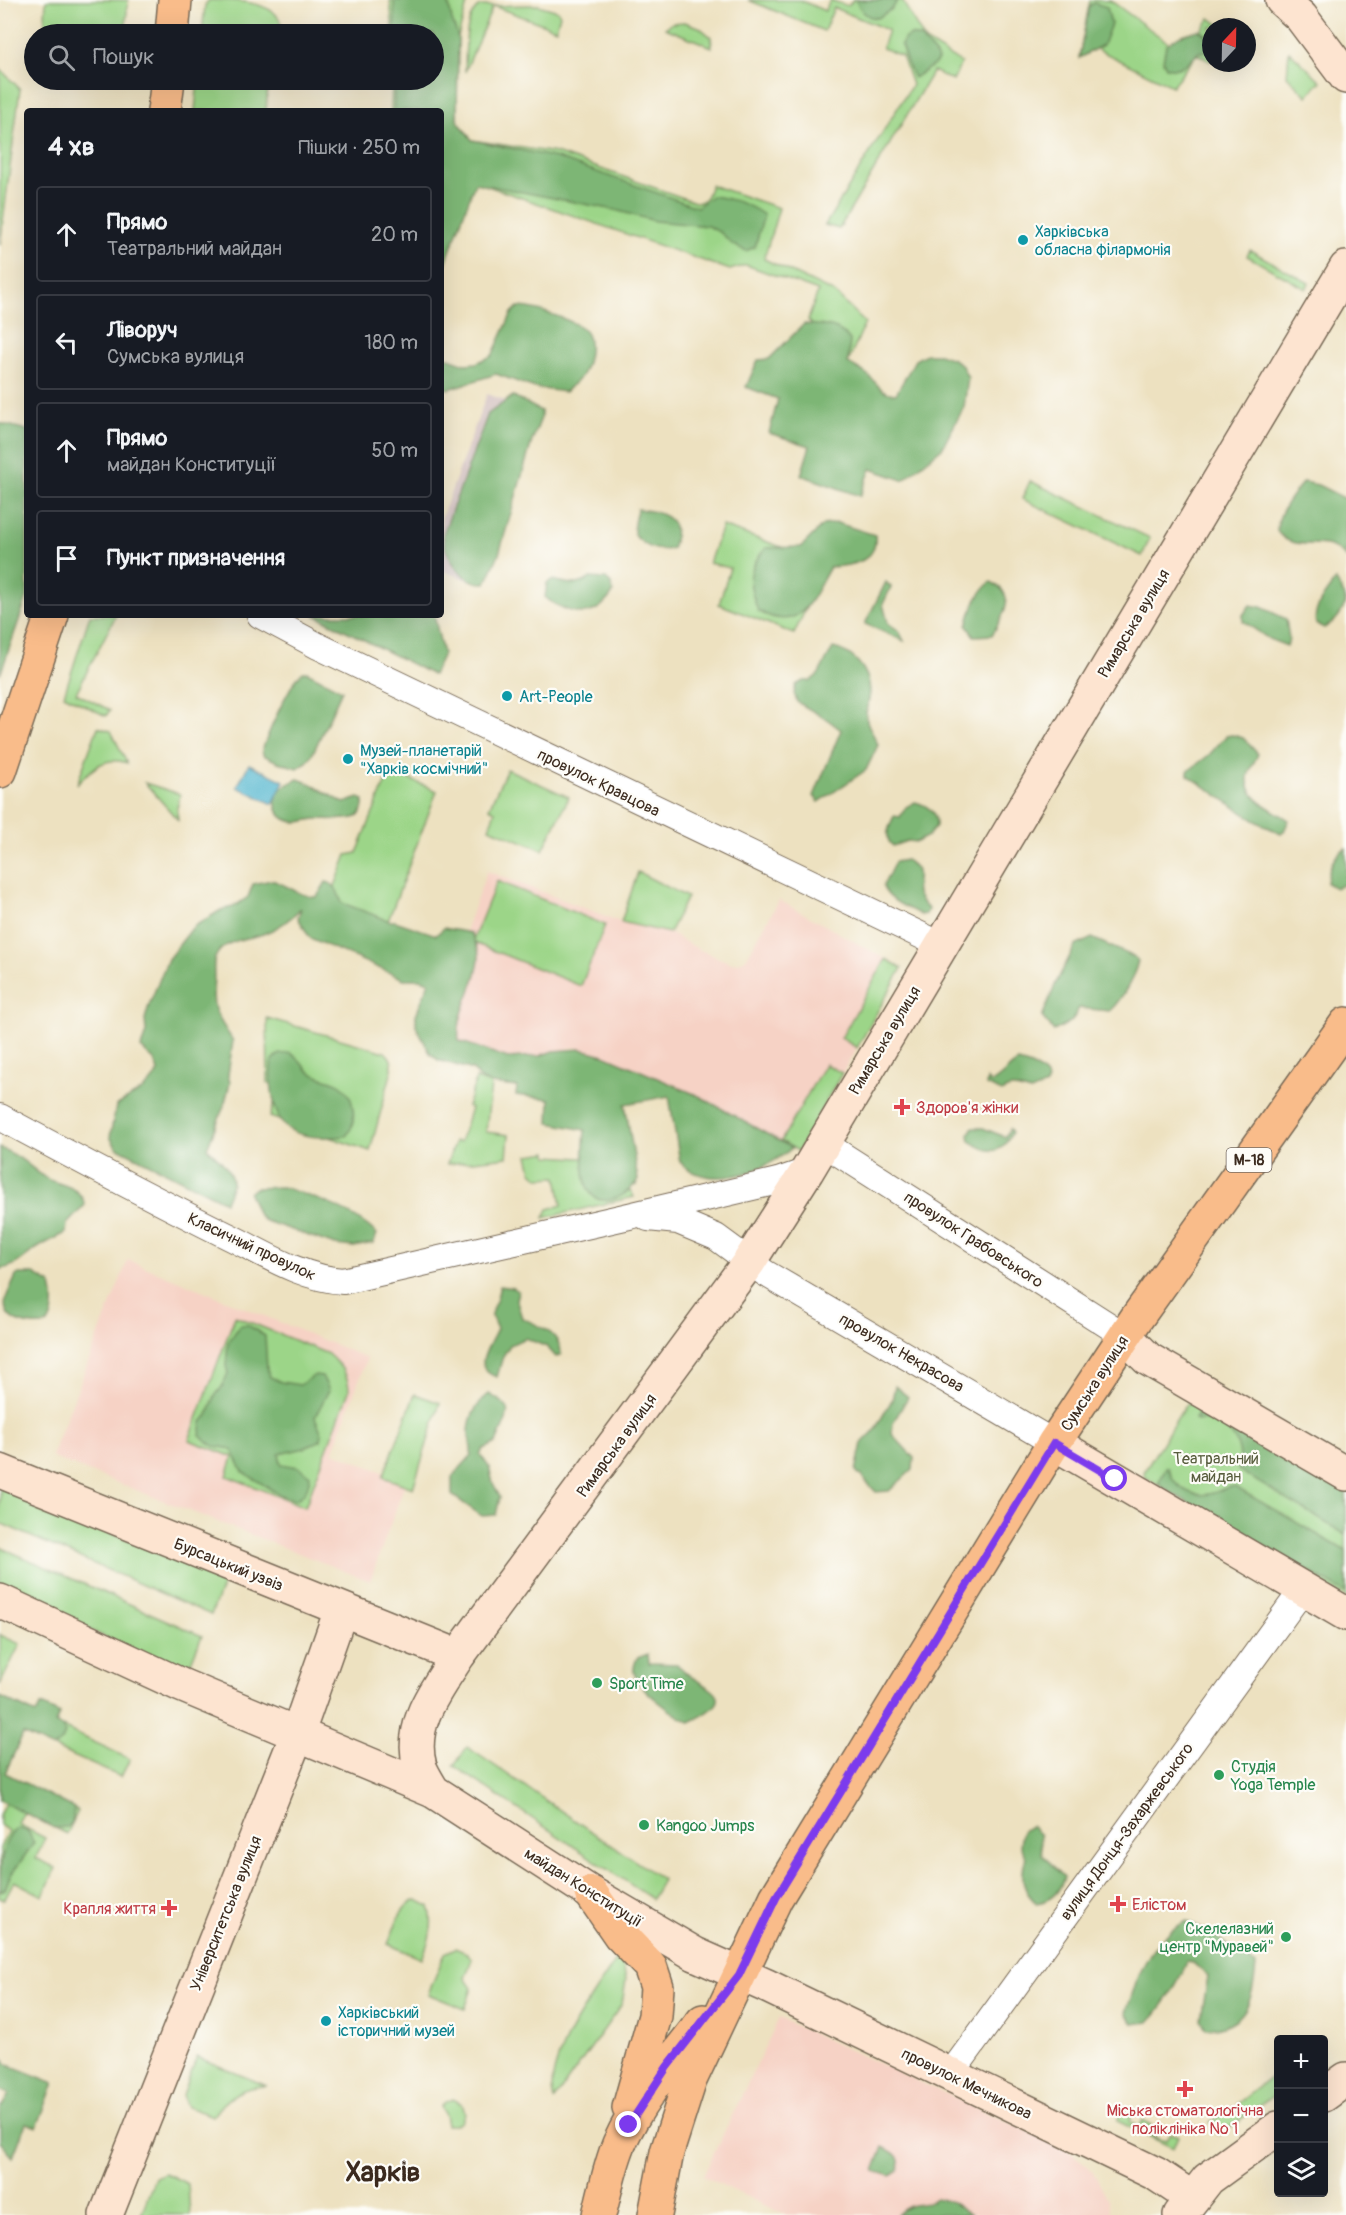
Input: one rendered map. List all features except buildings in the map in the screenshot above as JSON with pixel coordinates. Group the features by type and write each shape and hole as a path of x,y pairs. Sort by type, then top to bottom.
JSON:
{"main road":[{"path":"173,24 175,0"},
{"path":"164,108 167,90"},
{"path":"0,771 51,618"},
{"name":"Сумська вулиця","path":"739,1975 776,1898 1054,1443 1125,1336 1346,1024"},
{"path":"591,1893 620,1935 650,1966 657,1987 655,2016 619,2145"},
{"name":"М-18","path":"599,2215 619,2145 642,2103 739,1975"},
{"name":"М-18","path":"655,2215 667,2152 690,2080 739,1975"}],"street":[{"path":"1282,0 1301,17 1346,78"},
{"name":"Римарська вулиця","path":"434,1791 421,1768 419,1727 424,1710 458,1656 749,1262 815,1157 1346,268"},
{"name":"провулок Кравцова","path":"266,618 318,646 941,945"},
{"name":"Класичний провулок","path":"0,1117 179,1212 296,1269 325,1280 343,1281 778,1181 815,1157"},
{"name":"провулок Грабовського","path":"815,1157 1125,1336"},
{"name":"Класичний провулок","path":"629,1216 678,1221 716,1237 749,1262"},
{"name":"провулок Некрасова","path":"749,1262 1054,1443"},
{"path":"1125,1336 1149,1359 1346,1474"},
{"path":"1054,1443 1346,1614"},
{"name":"Бурсацький узвіз","path":"0,1472 458,1656"},
{"name":"вулиця Донця-Захаржевського","path":"950,2074 1304,1588"},
{"path":"0,1601 297,1736 434,1791"},
{"name":"Університетська вулиця","path":"106,2215 297,1736 341,1610"},
{"name":"майдан Конституції","path":"434,1791 591,1893 694,1954 739,1975"},
{"name":"провулок Мечникова","path":"739,1975 767,1986 1156,2174 1186,2207"},
{"path":"1328,2092 1346,2079"},
{"path":"1186,2207 1208,2179 1274,2131"},
{"path":"592,2215 619,2145"}],"shaded area":[{"path":"487,394 533,410 470,581 444,571 444,511"},
{"path":"487,871 621,922 669,933 700,950 731,963 746,959 779,900 902,968 798,1151 699,1096 604,1055 574,1047 539,1056 506,1058 429,1030"},
{"path":"128,1260 367,1358 333,1452 406,1481 370,1581 51,1457"},
{"path":"779,2018 1065,2148 1088,2166 1097,2178 1108,2199 1111,2215 785,2215 703,2176"}],"green space":[{"path":"46,0 128,0 126,24 45,24"},
{"path":"209,0 248,2 275,13 281,24 203,24 205,5"},
{"path":"390,0 468,0 458,37 457,120 472,140 556,153 695,202 704,200 711,185 779,208 764,259 835,293 865,323 848,363 808,320 818,291 746,265 730,270 473,181 444,118 444,108 391,108 392,90 444,90 444,24 392,24"},
{"path":"394,0 448,0 458,37 457,120 472,140 557,158 697,207 712,196 739,202 764,215 755,247 746,251 733,245 721,233 708,226 655,221 615,210 475,183 444,268 444,108 394,108 394,90 444,90 444,24 395,24"},
{"path":"748,0 800,0 825,11 830,0 848,6 853,0 902,0 925,41 961,63 953,81 933,71 839,229 825,225 912,85 902,56 882,48 888,30 834,8 824,31"},
{"path":"858,0 898,0 892,9 878,18 865,14"},
{"path":"1090,0 1111,1 1184,54 1202,29 1202,56 1197,54 1172,86 1095,48 1079,58"},
{"path":"1094,3 1107,7 1111,24 1103,45 1079,58 1089,6"},
{"path":"538,5 558,11 560,15 556,29 493,6 465,72 468,26 480,6"},
{"path":"684,22 699,27 711,37 712,47 665,28 672,23"},
{"path":"1198,30 1202,32 1202,52 1180,67 1166,67 1163,61 1166,45 1179,36"},
{"path":"911,35 921,38 938,60 914,78 901,45 905,38"},
{"path":"1289,51 1321,81 1307,96 1287,76"},
{"path":"0,69 20,89 0,245"},
{"path":"197,90 268,90 266,108 195,108"},
{"path":"1250,250 1309,283 1306,289 1247,256"},
{"path":"518,307 533,309 572,322 584,330 589,340 589,352 582,375 565,392 535,388 496,374 449,389 444,388 444,356 465,364 476,363 492,356 512,313"},
{"path":"804,324 835,328 845,335 850,340 848,363 867,374 883,390 890,393 896,394 915,360 926,354 939,354 961,364 968,378 964,407 942,448 903,480 871,469 860,496 801,475 810,446 769,433 778,399 746,387 758,360 769,359"},
{"path":"513,396 541,411 541,418 532,441 499,554 486,583 469,579 456,567 447,551 444,531 488,414"},
{"path":"0,423 24,429 24,606 0,675"},
{"path":"1030,481 1150,538 1142,556 1022,499"},
{"path":"1303,482 1318,485 1346,499 1346,558 1330,546 1293,542 1284,539 1277,531 1282,511"},
{"path":"637,509 655,512 669,518 675,530 672,549 651,548 634,535"},
{"path":"837,523 875,535 875,544 868,557 854,564 830,567 810,601 795,616 785,619 758,611 750,578 754,563 766,548 801,547 823,525"},
{"path":"722,526 801,554 825,567 794,634 719,604 730,568 709,563"},
{"path":"590,578 606,579 611,584 613,593 593,611 579,613 572,611 560,607 545,597 547,583 552,580 576,584"},
{"path":"1336,580 1345,597 1344,607 1336,620 1324,628 1316,624 1316,612 1321,600"},
{"path":"886,582 891,587 883,604 888,623 899,631 904,641 865,624"},
{"path":"991,582 1004,593 1006,607 992,635 974,636 967,626 968,620 979,596"},
{"path":"1250,605 1261,607 1286,619 1289,639 1287,646 1269,639 1243,621 1243,615"},
{"path":"89,618 114,618 76,693 110,710 106,716 64,695"},
{"path":"321,618 435,618 443,654 433,675"},
{"path":"833,648 847,653 859,663 867,676 870,691 866,719 878,745 866,770 819,802 814,796 841,730 797,702 794,693 796,685 803,681 810,681 818,675"},
{"path":"303,672 342,690 312,755 307,762 297,768 263,755 262,750 286,697"},
{"path":"98,727 111,731 127,763 105,762 93,769 77,784"},
{"path":"1226,736 1243,738 1258,754 1248,777 1251,792 1262,803 1289,820 1281,834 1254,820 1188,775 1188,771 1209,755"},
{"path":"507,769 569,797 543,850 489,828 495,811 489,808"},
{"path":"390,771 437,791 388,921 330,899 347,855 357,853"},
{"path":"298,779 344,803 359,798 364,800 360,814 357,817 343,819 296,822 285,819 276,808 276,798 282,788"},
{"path":"145,783 180,794 177,809 178,820"},
{"path":"915,802 933,813 936,826 928,836 917,842 907,841 893,846 888,836 894,816 900,817 906,807"},
{"path":"1346,848 1346,884 1335,888 1327,883 1329,872 1332,863"},
{"path":"906,860 917,871 917,893 928,909 926,914 921,915 899,904 889,896 883,886 895,862"},
{"path":"638,872 687,897 669,933 621,922"},
{"path":"272,880 305,895 317,897 326,882 330,883 335,887 342,903 390,921 436,935 444,928 471,933 479,955 478,966 460,1019 459,1041 508,1058 539,1056 553,1051 581,1049 604,1055 699,1096 792,1148 781,1157 752,1171 721,1177 706,1176 692,1171 680,1162 669,1096 625,1104 638,1180 622,1196 608,1200 598,1199 586,1185 583,1162 585,1130 549,1123 550,1099 516,1095 517,1087 491,1084 479,1078 473,1070 438,1060 430,1053 416,1026 416,1015 429,982 421,979 404,979 310,938 298,918 301,908 288,920 263,934 229,944 219,952 214,960 214,1005 218,1017 233,1041 228,1075 230,1083 224,1106 207,1148 230,1173 232,1183 225,1202 116,1147 110,1137 116,1106 145,1088 155,1078 158,1071 154,1060 141,1048 146,1032 145,1019 149,1005 168,959 193,927 248,897 253,884"},
{"path":"497,881 605,925 581,986 472,942"},
{"path":"1092,938 1134,957 1138,961 1133,975 1123,994 1110,1011 1079,1008 1072,1021 1054,1031 1042,1017 1075,946"},
{"path":"886,959 902,968 857,1048 841,1038"},
{"path":"267,1018 385,1052 389,1056 392,1070 370,1151 270,1117 279,1087 268,1083"},
{"path":"290,1053 310,1072 341,1085 346,1090 352,1103 353,1117 350,1131 346,1136 307,1136 292,1131 282,1122 275,1106 271,1067 276,1056"},
{"path":"1018,1062 1043,1073 1048,1080 1046,1085 1031,1092 1012,1088 1002,1092 986,1085 987,1079 991,1083 995,1081"},
{"path":"825,1064 842,1073 798,1151 781,1141"},
{"path":"476,1079 491,1084 486,1132 509,1135 507,1157 447,1164 455,1141 460,1142 471,1108 467,1107"},
{"path":"972,1128 983,1128 1005,1137 1010,1129 1012,1132 1000,1149 989,1150 970,1141 969,1135"},
{"path":"0,1148 18,1157 49,1180 73,1189 85,1205 67,1224 66,1233 47,1242 16,1263 0,1269"},
{"path":"548,1152 548,1156 629,1161 637,1185 629,1187 634,1197 544,1218 548,1209 562,1205 557,1177 539,1178 532,1172 528,1155"},
{"path":"282,1187 320,1200 356,1218 377,1234 373,1243 354,1247 335,1245 263,1220 257,1213 249,1193 255,1188"},
{"path":"19,1274 34,1274 51,1284 53,1304 48,1324 26,1324 12,1319 8,1314 5,1307 6,1299"},
{"path":"500,1286 514,1288 518,1292 516,1299 522,1318 553,1335 561,1354 556,1357 547,1347 525,1338 510,1345 503,1356 497,1377 484,1368 484,1356 497,1329 492,1317 492,1309"},
{"path":"235,1316 328,1354 346,1375 349,1391 305,1507 227,1476 233,1457 189,1440"},
{"path":"240,1325 248,1325 265,1336 267,1369 270,1377 281,1382 300,1385 315,1375 322,1376 329,1390 315,1417 322,1434 321,1440 305,1448 279,1454 281,1464 298,1467 310,1475 306,1490 295,1500 280,1495 243,1472 232,1449 214,1446 200,1436 202,1422 208,1415 215,1396 228,1373 226,1366 228,1343"},
{"path":"895,1386 908,1397 893,1423 892,1434 914,1458 913,1469 889,1491 876,1492 856,1471 862,1443 874,1431 892,1400"},
{"path":"415,1394 440,1403 413,1488 383,1477"},
{"path":"489,1394 508,1409 496,1443 483,1449 480,1454 489,1467 500,1497 496,1515 482,1516 452,1495 452,1477 471,1456 469,1430 471,1418 480,1402"},
{"name":"Театральний майдан","path":"1192,1401 1346,1487 1346,1598 1145,1477 1144,1472 1186,1404"},
{"path":"1201,1409 1241,1429 1346,1492 1346,1535 1238,1470 1240,1460 1236,1442 1224,1427 1207,1420 1197,1421 1195,1419"},
{"path":"1166,1468 1185,1490 1206,1494 1235,1487 1346,1551 1346,1593 1161,1487 1158,1484"},
{"path":"0,1487 225,1579 211,1615 0,1523"},
{"path":"0,1547 202,1636 186,1674 0,1589"},
{"path":"0,1635 20,1644 0,1685"},
{"path":"648,1654 649,1663 677,1664 714,1691 718,1697 717,1704 690,1722 666,1708 642,1686 634,1672 637,1658"},
{"path":"0,1697 36,1714 41,1705 60,1714 56,1724 130,1759 121,1777 23,1734 5,1773 78,1811 67,1834 24,1812 18,1824 45,1838 36,1858 56,1868 43,1896 14,1881 4,1900 0,1898 0,1848 8,1831 0,1825 0,1816 6,1803 0,1800"},
{"path":"0,1697 36,1714 41,1705 60,1714 55,1723 62,1727 65,1733 62,1741 53,1748 23,1734 5,1773 74,1808 72,1823 67,1827 54,1828 0,1800"},
{"path":"467,1747 663,1880 652,1899 454,1766"},
{"path":"1031,1826 1040,1835 1042,1855 1064,1877 1055,1894 1037,1903 1025,1888 1023,1871 1026,1858 1020,1846 1022,1831"},
{"path":"17,1828 28,1831 34,1843 10,1876 5,1889 0,1892 4,1848 7,1840"},
{"path":"417,1900 429,1906 431,1913 429,1939 422,1959 388,1944 402,1912 411,1902"},
{"path":"1187,1921 1209,1932 1256,1965 1250,2000 1239,2017 1231,2023 1206,2029 1201,2019 1208,1976 1193,1963 1187,1962 1171,1994 1149,2022 1133,2024 1126,2013 1135,1985 1147,1960 1163,1938"},
{"path":"455,1948 467,1953 472,1959 465,1978 472,1988 465,2009 428,1994 445,1953"},
{"path":"619,1956 626,1980 622,2004 554,2100 552,2084 563,2046"},
{"path":"0,2050 6,2064 54,2083 37,2127 26,2123 13,2157 0,2142 0,2107 9,2094 0,2090"},
{"path":"197,2057 267,2086 243,2090 229,2098 213,2116 187,2107 182,2095"},
{"path":"1274,2075 1274,2095 1250,2113 1237,2104"},
{"path":"453,2099 462,2104 465,2113 461,2122 456,2125 447,2125 440,2107 443,2103"},
{"path":"1233,2107 1247,2116 1218,2135 1210,2122"},
{"path":"1122,2110 1132,2115 1130,2122 1139,2127 1143,2120 1152,2125 1149,2131 1157,2138 1167,2140 1171,2133 1178,2136 1173,2148 1117,2121"},
{"path":"883,2147 894,2153 899,2161 899,2170 891,2176 874,2171"},
{"path":"165,2173 188,2184 190,2215 141,2215 155,2177"},
{"path":"936,2198 952,2202 970,2215 897,2215 907,2207 926,2203"}],"water":[{"path":"249,764 284,781 273,804 237,787"}],"place":[{"name":"Харківська обласна філармонія","path":"1023,240"},
{"name":"Art-People","path":"507,696"},
{"name":"Музей-планетарій \"Харків космічний\"","path":"348,759"},
{"name":"Здоров'я жінки","path":"902,1107"},
{"name":"Sport Time","path":"597,1683"},
{"name":"Студiя Yoga Temple","path":"1219,1775"},
{"name":"Kangoo Jumps","path":"644,1825"},
{"name":"Елістом","path":"1118,1904"},
{"name":"Крапля життя","path":"169,1908"},
{"name":"Скелелазний центр \"Муравей\"","path":"1286,1937"},
{"name":"Харківський історичний музей","path":"326,2021"},
{"name":"Міська стоматологічна поліклініка № 1","path":"1185,2089"}],"district":[{"name":"Харків","path":"383,2171"}],"route":[{"path":"629,2125 667,2067 739,1975 776,1898 1054,1443 1115,1479"}]}
